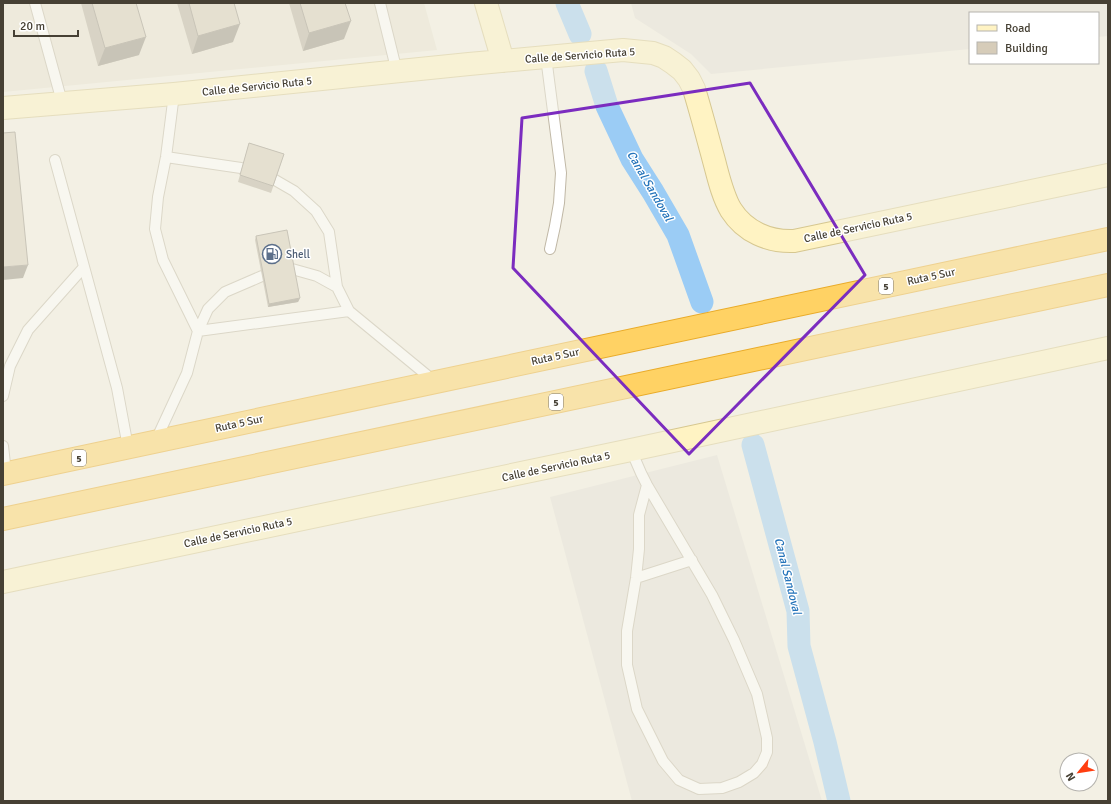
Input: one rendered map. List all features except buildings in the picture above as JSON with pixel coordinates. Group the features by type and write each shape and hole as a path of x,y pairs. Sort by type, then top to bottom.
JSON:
{"highway":[{"name":"Ruta 5 Sur","path":"5,474 434,381 1108,239"},
{"name":"5","path":"3,519 1108,285"}],"street":[{"path":"486,3 503,61"},
{"name":"Calle de Servicio Ruta 5","path":"3,108 174,94 623,50 653,53 664,57 682,70 694,89 719,178 731,210 739,221 750,230 772,240 794,241 1108,175"},
{"name":"Calle de Servicio Ruta 5","path":"3,582 1108,348"}],"lane":[{"path":"35,3 62,102"},
{"path":"380,3 398,72"},
{"path":"546,57 561,173 559,203 550,249"},
{"path":"174,94 166,157 158,197 155,229 163,260 198,331"},
{"path":"166,157 241,168"},
{"path":"55,160 118,388 128,447"},
{"path":"275,180 294,191 316,211 328,232 337,286 349,311 434,381"},
{"path":"3,396 10,366 28,330 84,267"},
{"path":"292,269 317,276 337,286"},
{"path":"155,441 187,373 198,331 208,309 225,292 262,276"},
{"path":"198,331 349,311"},
{"path":"3,446 5,474"},
{"path":"631,450 647,485 712,595 734,640 757,694 767,738 768,752 762,764 754,773 739,782 722,788 699,789 679,780 663,761 637,709 627,665 627,631 636,578 639,515 647,485"},
{"path":"636,578 692,560"}],"highlighted area":[{"path":"750,83 865,275 689,454 513,268 522,118"}],"shaded area":[{"path":"3,3 424,3 437,50 3,92"},
{"path":"631,3 1108,3 1108,36 1099,37 1099,12 969,12 969,49 711,74 691,54 635,18"},
{"path":"717,455 822,801 632,801 550,497"}],"waterway":[{"name":"Canal Sandoval","path":"567,3 580,34"},
{"name":"Canal Sandoval","path":"596,71 607,106 632,159 678,235 702,302"},
{"name":"Canal Sandoval","path":"753,445 798,611 799,646 839,801"}],"place":[{"name":"Shell","path":"272,254"}]}
